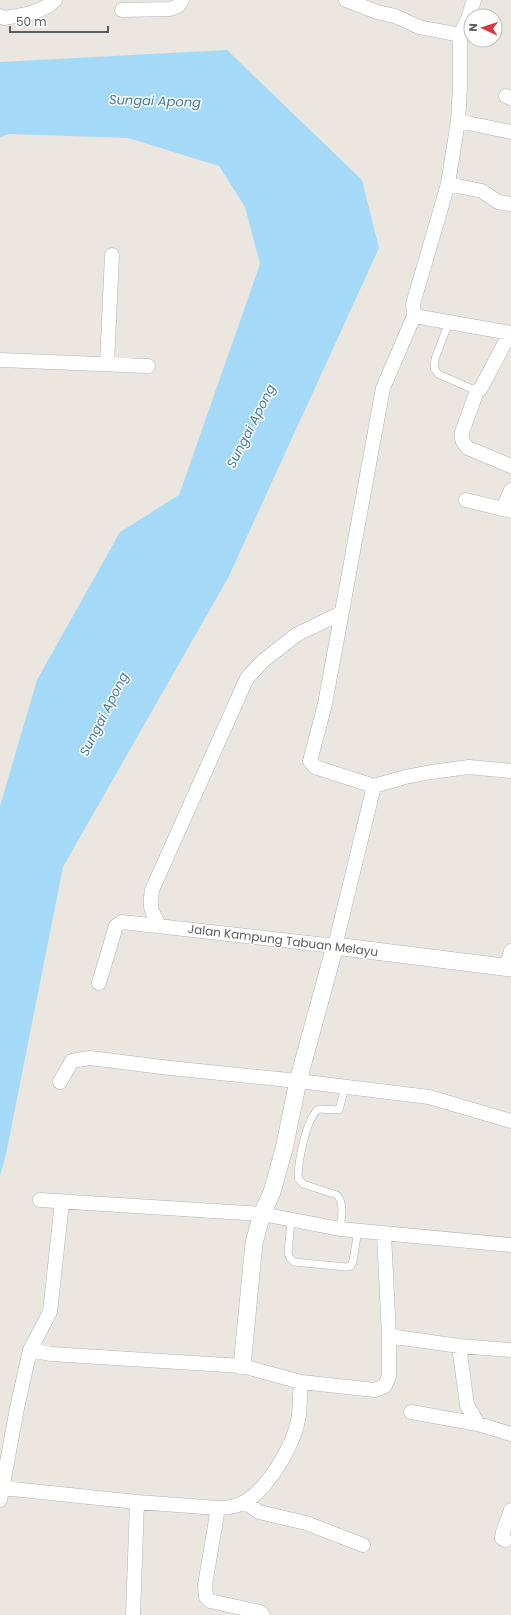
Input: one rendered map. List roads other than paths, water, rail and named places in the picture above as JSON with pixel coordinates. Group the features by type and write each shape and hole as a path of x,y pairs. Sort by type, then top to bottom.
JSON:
{"street":[{"path":"0,16 4,18 32,14 55,0"},
{"path":"122,10 170,9 178,6 182,0"},
{"path":"346,0 376,12 395,16 419,27 460,34"},
{"path":"474,0 467,21 460,34 460,87 458,121 448,184 413,304 414,316 383,388 325,704 310,761 315,767 374,786 405,777 469,767 511,771"},
{"path":"458,121 511,132"},
{"path":"448,184 482,191 498,202 511,204"},
{"path":"107,364 112,255"},
{"path":"414,316 510,333 481,388 477,391 462,432 461,439 468,448 511,466"},
{"path":"0,360 148,366"},
{"path":"466,500 507,510 511,490"},
{"path":"159,925 150,904 152,890 247,678 262,661 296,635 341,614"},
{"path":"242,1366 254,1243 262,1214 272,1192 284,1149 298,1081 335,946 374,786"},
{"name":"Jalan Kampung Tabuan Melayu","path":"99,983 116,926 119,923 159,925 508,968"},
{"path":"508,968 511,952"},
{"path":"60,1082 72,1061 90,1058 429,1097 511,1121"},
{"path":"40,1200 262,1214 340,1229 511,1245"},
{"path":"62,1202 50,1312 30,1350 17,1408 1,1494 218,1508 226,1508 244,1502 263,1487 288,1450 299,1417 301,1382"},
{"path":"30,1350 52,1354 242,1366 301,1382 375,1390 385,1386 389,1376 390,1336 384,1234"},
{"path":"390,1336 459,1346 511,1350"},
{"path":"459,1346 467,1405 478,1424"},
{"path":"411,1412 478,1424 511,1434"},
{"path":"133,1615 137,1502"},
{"path":"244,1502 259,1512 306,1523 363,1545"},
{"path":"218,1508 205,1586 206,1597 210,1601 260,1612 263,1615"},
{"path":"505,1540 502,1538 502,1532 511,1510"}],"lane":[{"path":"449,322 435,359 434,368 438,374 477,391"},
{"path":"340,1229 341,1199 337,1195 303,1184 298,1178 301,1152 312,1116 319,1109 339,1110 345,1087"},
{"path":"284,1149 301,1152"},
{"path":"292,1220 288,1253 294,1262 346,1267 351,1266 358,1230"}],"water":[{"name":"Sungai Apong","path":"227,50 362,180 379,248 228,578 63,867 6,1154 0,1176 0,806 37,680 120,532 179,495 260,264 245,207 219,166 128,138 9,134 0,137 0,62"}]}
